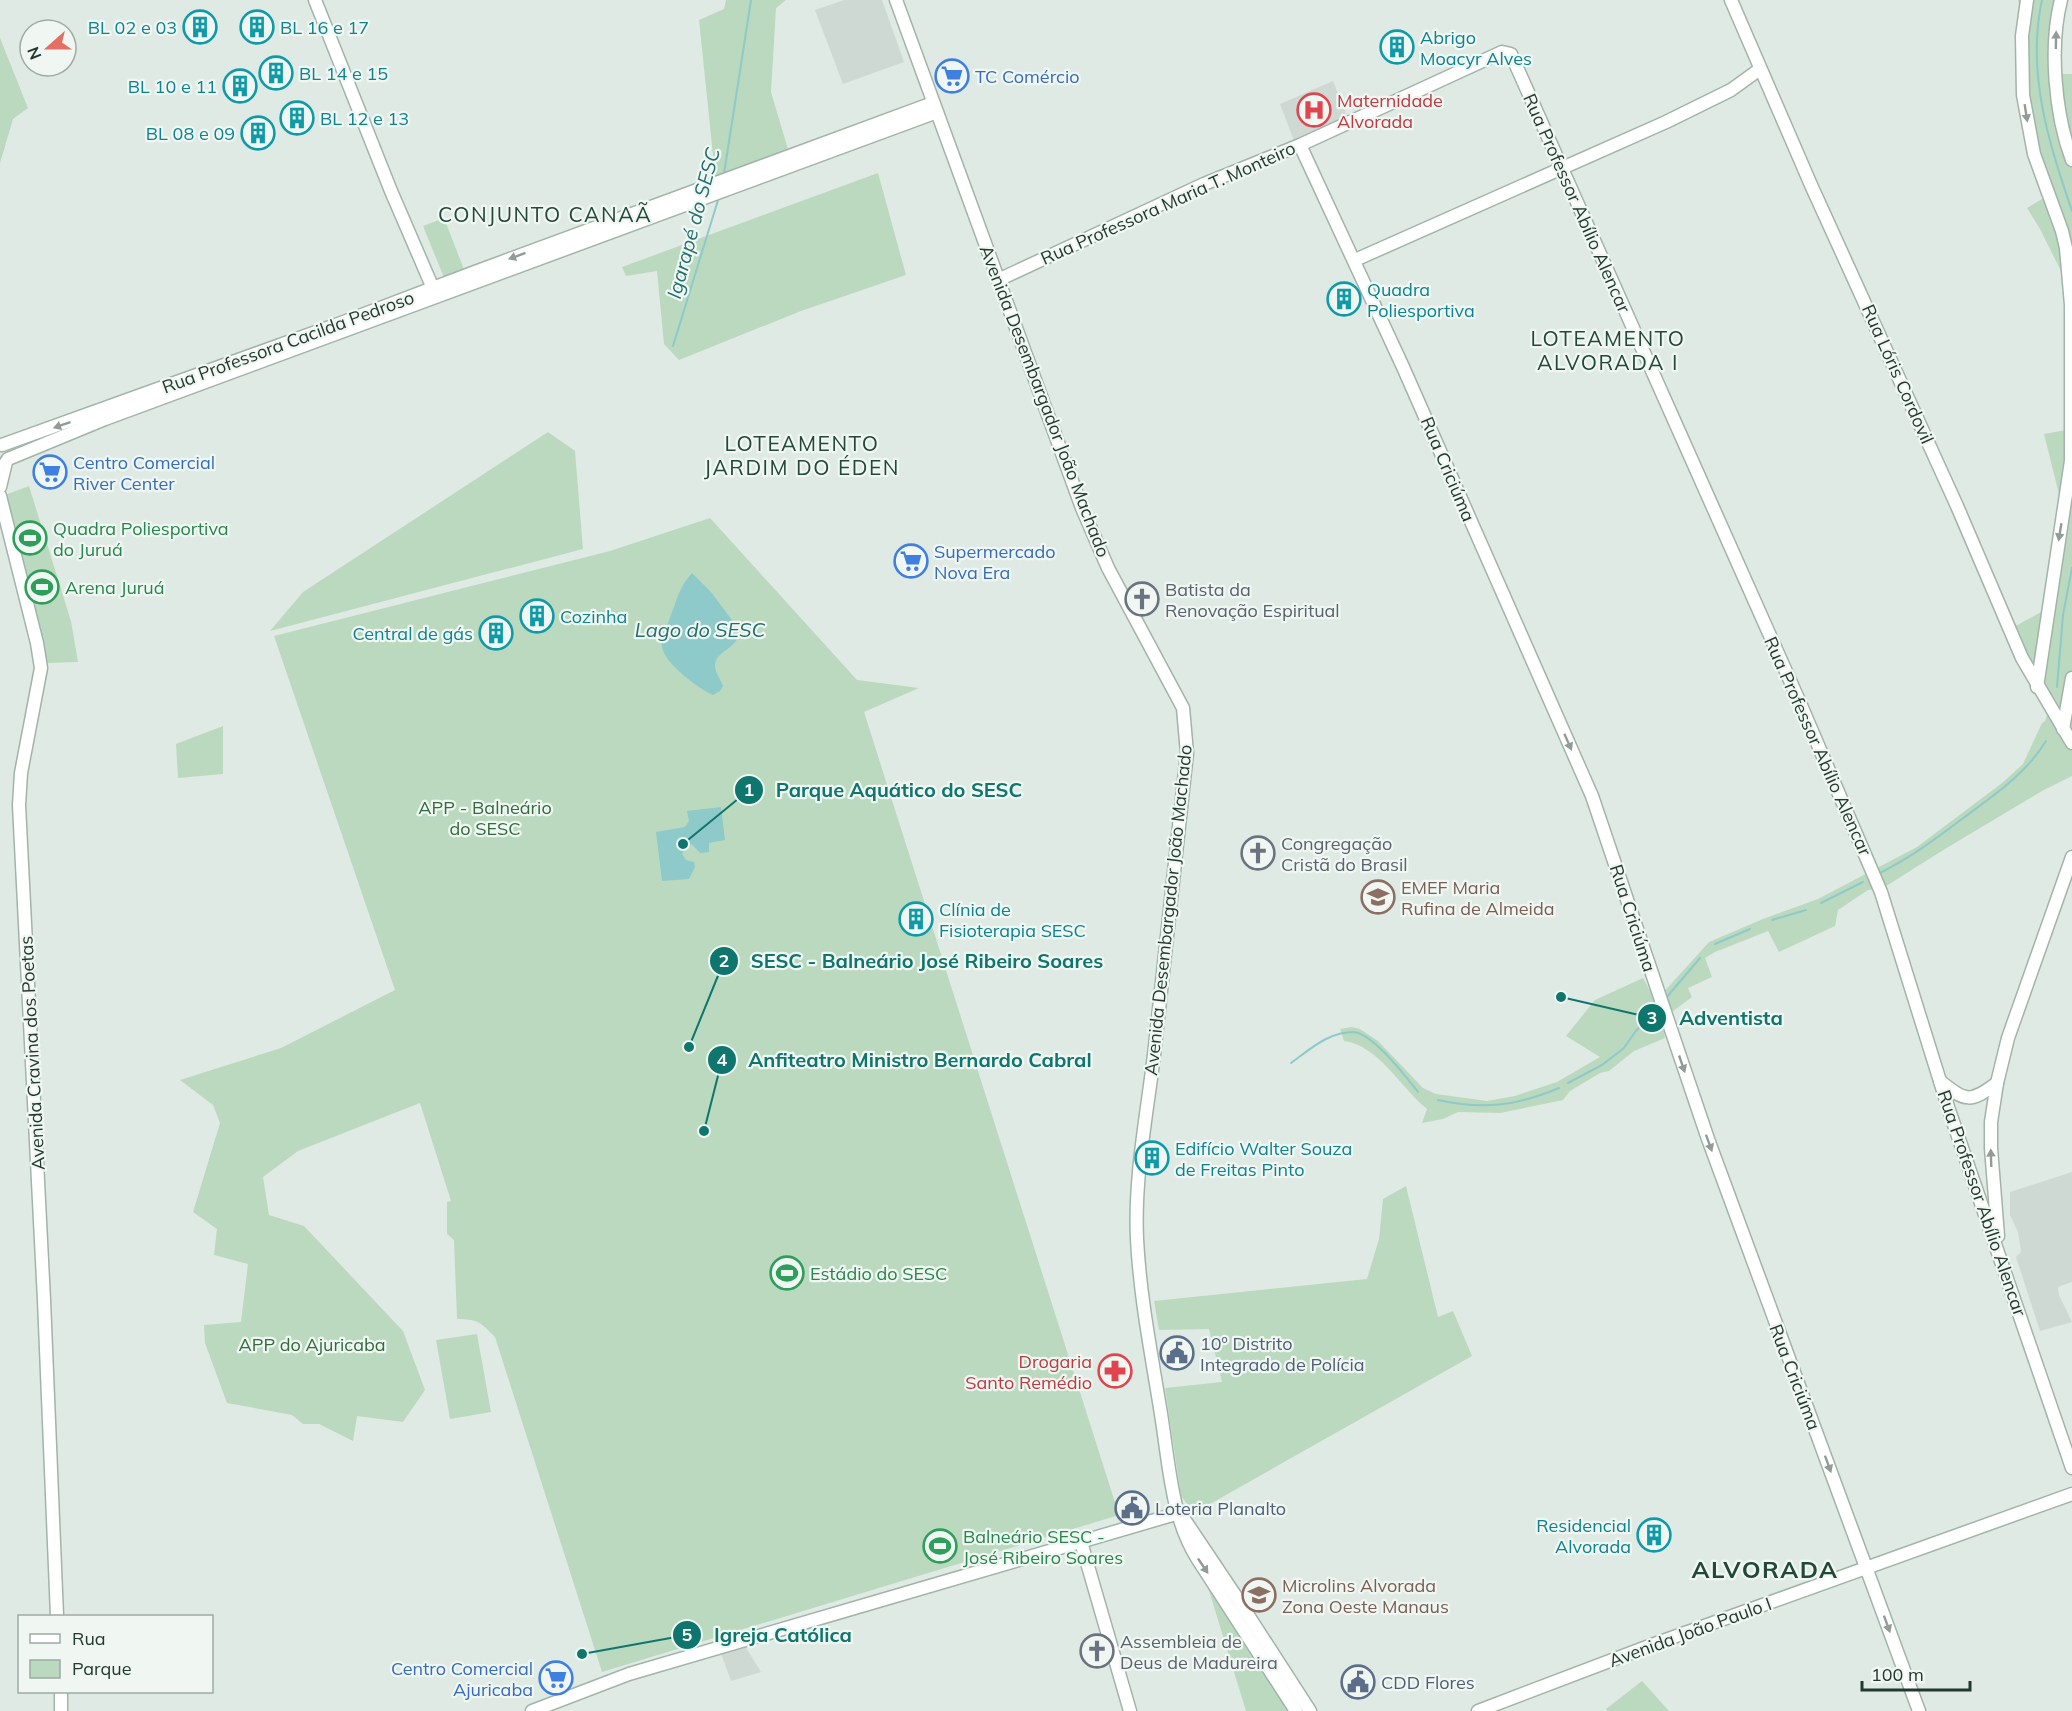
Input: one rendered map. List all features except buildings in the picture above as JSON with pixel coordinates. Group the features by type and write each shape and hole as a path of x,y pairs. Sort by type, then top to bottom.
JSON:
{"street":[{"path":"315,0 434,292"},
{"name":"Avenida Desembargador João Machado","path":"896,0 1082,507 1108,568 1182,708 1187,753 1137,1196 1140,1275 1171,1480 1188,1543 1296,1711"},
{"name":"Rua Lóris Cordovil","path":"1731,0 1957,506 2022,658 2072,743"},
{"path":"2027,0 2022,36 2023,95 2034,154 2066,248 2071,304 2071,461 2037,687"},
{"path":"2061,0 2056,31 2058,86 2063,128 2072,160"},
{"name":"Rua Professora Maria T. Monteiro","path":"998,280 1204,184 1300,145 1502,52"},
{"name":"Rua Professor Abílio Alencar","path":"1502,52 1508,53 1514,59 1881,892 1949,1110 2072,1468"},
{"path":"1355,260 1707,102 1731,90 1760,69"},
{"name":"Rua Professora Cacilda Pedroso","path":"5,462 105,419 434,292 935,108"},
{"name":"Rua Criciúma","path":"1300,145 1355,260 1592,795 1708,1139 1919,1711"},
{"name":"Rua Professora Cacilda Pedroso","path":"1,445 434,292"},
{"path":"0,487 8,449 1,445"},
{"name":"Avenida Cravina dos Poetas","path":"0,496 37,643 41,668 21,773 19,805 57,1615"},
{"path":"2022,658 2036,657 2043,648"},
{"path":"2063,729 2072,678"},
{"path":"2000,1258 1992,1186 1991,1122 1997,1083 2008,1038 2072,857"},
{"path":"1940,1081 1959,1097 1978,1097 1997,1083"},
{"path":"1949,1110 1959,1097"},
{"path":"1978,1097 1984,1102 1991,1122"},
{"path":"1976,1187 1985,1190 1992,1186"},
{"name":"Avenida João Paulo I","path":"1478,1711 1657,1643 2072,1494"},
{"path":"532,1711 629,1674 1179,1513"},
{"name":"Avenida Desembargador João Machado","path":"1179,1513 1229,1585 1310,1711"},
{"path":"1081,1542 1130,1711"},
{"path":"61,1693 62,1711"}],"shaded area":[{"path":"844,0 882,0 904,62 843,84 815,10"},
{"name":"Maternidade Alvorada","path":"1333,81 1348,118 1294,141 1280,104"},
{"path":"2072,1172 2072,1282 2058,1288 2072,1322 2040,1331 2016,1257 2021,1252 2018,1232 2010,1215 2010,1192"},
{"path":"740,1638 761,1672 731,1681 718,1645"}],"green space":[{"path":"726,0 786,0 776,8 771,92 790,156 716,184 699,20 724,9"},
{"path":"2018,0 2058,0 2061,74 2072,74 2072,274 2062,273 2027,208 2052,193 2035,144 2026,57 2031,14 2019,4"},
{"path":"0,38 28,108 13,119 0,163"},
{"path":"878,173 906,275 801,311 679,360 664,344 657,271 626,276 622,267"},
{"path":"444,218 465,272 445,280 423,226"},
{"path":"2072,429 2072,776 2042,791 1883,888 1868,890 1838,910 1835,926 1779,952 1768,931 1705,958 1712,977 1688,988 1692,997 1661,1020 1665,1038 1634,1051 1609,1071 1600,1073 1570,1091 1563,1100 1500,1113 1458,1112 1443,1119 1422,1123 1427,1109 1389,1069 1368,1050 1344,1041 1340,1029 1352,1027 1360,1029 1378,1041 1423,1088 1436,1094 1487,1101 1515,1096 1557,1082 1600,1057 1566,1036 1595,1000 1643,978 1650,991 1662,994 1709,942 1818,899 1917,847 2002,783 2023,764 2050,706 2012,628 2052,606 2060,498 2044,434"},
{"path":"548,432 575,451 583,549 270,631 303,592"},
{"path":"29,486 71,621 78,662 47,663 5,495"},
{"path":"710,518 857,680 919,688 864,712 1119,1515 602,1672 495,1337 478,1322 457,1319 454,1240 447,1234 447,1202 451,1201 420,1103 298,1151 263,1177 269,1215 304,1226 403,1331 425,1390 403,1422 357,1416 353,1441 319,1424 303,1424 292,1415 227,1403 205,1343 204,1325 241,1322 248,1264 214,1255 217,1229 193,1212 220,1123 213,1105 180,1080 281,1048 395,990 274,636 610,551"},
{"path":"223,726 223,774 178,778 176,744"},
{"path":"1406,1186 1438,1317 1453,1311 1472,1356 1194,1513 1181,1496 1165,1388 1222,1382 1209,1329 1159,1330 1154,1301 1367,1279 1379,1239 1383,1199"},
{"path":"477,1334 491,1412 450,1419 436,1340"},
{"path":"1198,1555 1295,1711 1246,1711"},
{"path":"1642,1681 1669,1711 1607,1711 1606,1709"}],"water":[{"name":"Lago do SESC","path":"692,573 711,592 740,631 735,643 716,661 715,669 723,686 713,695 676,668 664,654 662,647 663,635 677,598"},
{"path":"721,807 725,840 709,843 709,852 700,853 692,844 685,848 682,854 686,860 694,862 695,867 689,879 662,881 656,832 685,827 689,821 687,811"}],"waterway":[{"name":"Igarapé do SESC","path":"724,174 751,0"},
{"path":"2042,0 2038,27 2038,81 2048,134 2072,211"},
{"name":"Igarapé do SESC","path":"673,346 719,197"},
{"path":"2057,687 2063,615 2072,568"},
{"path":"1878,874 1922,848 1997,793 2029,764 2046,741"},
{"path":"1821,903 1863,882"},
{"path":"1772,920 1806,910"},
{"path":"1715,944 1750,929"},
{"path":"1666,998 1700,958"},
{"path":"1568,1083 1602,1065 1624,1048 1653,1012"},
{"path":"1291,1063 1326,1039 1353,1032 1361,1034 1379,1047 1418,1092"},
{"path":"1438,1100 1470,1105 1499,1104 1528,1099 1559,1088"}],"place":[{"name":"BL 02 e 03","path":"200,27"},
{"name":"BL 16 e 17","path":"257,27"},
{"name":"Abrigo Moacyr Alves","path":"1397,47"},
{"name":"BL 14 e 15","path":"276,73"},
{"name":"TC Comércio","path":"952,76"},
{"name":"BL 10 e 11","path":"240,86"},
{"name":"Maternidade Alvorada","path":"1314,110"},
{"name":"BL 12 e 13","path":"297,118"},
{"name":"BL 08 e 09","path":"258,133"},
{"name":"Quadra Poliesportiva","path":"1344,299"},
{"name":"Centro Comercial River Center","path":"50,472"},
{"name":"Quadra Poliesportiva do Juruá","path":"30,538"},
{"name":"Supermercado Nova Era","path":"911,561"},
{"name":"Arena Juruá","path":"42,587"},
{"name":"Batista da Renovação Espiritual","path":"1142,599"},
{"name":"Cozinha","path":"537,616"},
{"name":"Central de gás","path":"496,633"},
{"name":"Parque Aquático do SESC","path":"683,844"},
{"name":"Congregação Cristã do Brasil","path":"1258,853"},
{"name":"EMEF Maria Rufina de Almeida","path":"1378,897"},
{"name":"Clínia de Fisioterapia SESC","path":"916,919"},
{"name":"Adventista","path":"1561,997"},
{"name":"SESC - Balneário José Ribeiro Soares","path":"689,1047"},
{"name":"Anfiteatro Ministro Bernardo Cabral","path":"704,1131"},
{"name":"Edifício Walter Souza de Freitas Pinto","path":"1152,1158"},
{"name":"Estádio do SESC","path":"787,1273"},
{"name":"10º Distrito Integrado de Polícia","path":"1177,1353"},
{"name":"Drogaria Santo Remédio","path":"1115,1371"},
{"name":"Loteria Planalto","path":"1132,1508"},
{"name":"Residencial Alvorada","path":"1654,1535"},
{"name":"Balneário SESC - José Ribeiro Soares","path":"940,1546"},
{"name":"Microlins Alvorada Zona Oeste Manaus","path":"1259,1595"},
{"name":"Assembleia de Deus de Madureira","path":"1097,1651"},
{"name":"Igreja Católica","path":"582,1654"},
{"name":"Centro Comercial Ajuricaba","path":"556,1678"},
{"name":"CDD Flores","path":"1358,1682"}],"district":[{"name":"CONJUNTO CANAÃ","path":"545,214"},
{"name":"LOTEAMENTO ALVORADA I","path":"1608,350"},
{"name":"LOTEAMENTO JARDIM DO ÉDEN","path":"802,455"},
{"name":"ALVORADA","path":"1765,1569"}],"park label":[{"name":"APP - Balneário do SESC","path":"485,817"},
{"name":"APP do Ajuricaba","path":"312,1344"}]}
